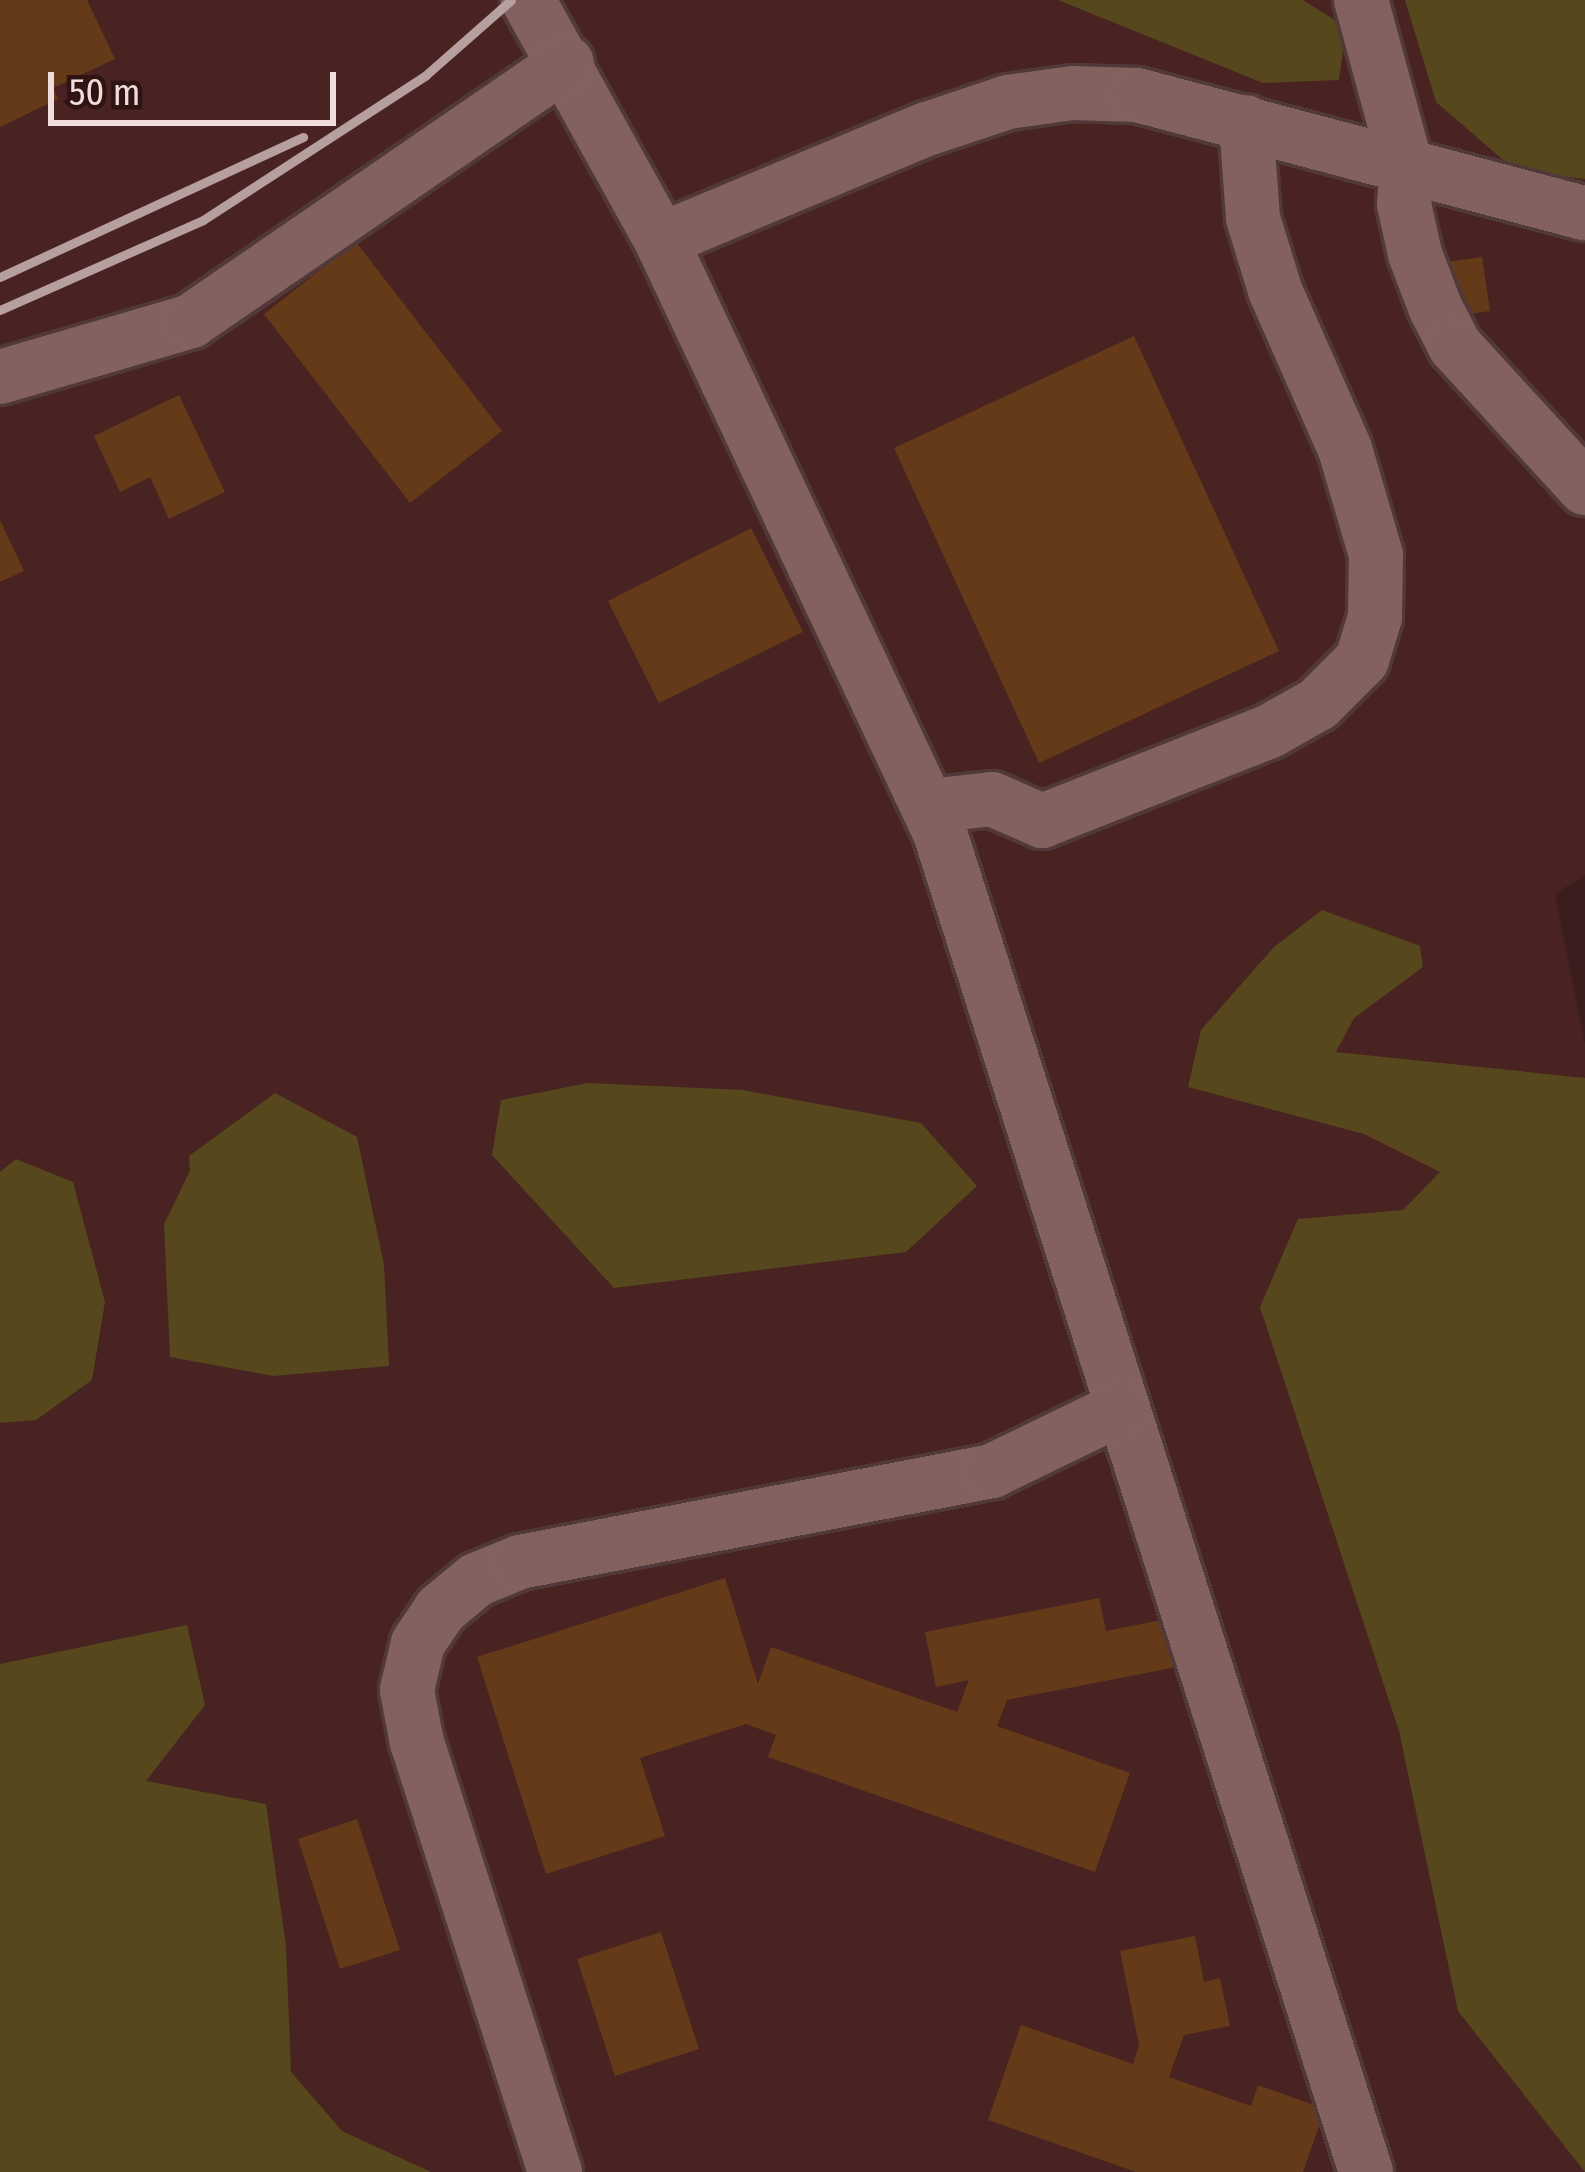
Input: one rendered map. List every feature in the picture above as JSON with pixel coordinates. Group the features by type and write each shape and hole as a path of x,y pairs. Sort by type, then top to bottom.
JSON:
{"lane":[{"path":"528,0 661,240 928,806 1000,1006 1122,1408 1366,2172"},
{"path":"1361,0 1407,169 1404,204 1415,254 1455,346 1585,488"},
{"path":"0,377 191,321 566,63"},
{"path":"661,240 1008,102 1138,95 1585,213"},
{"path":"928,806 992,799 1042,821 1270,731 1318,704 1362,660 1375,617 1376,554 1345,449 1275,290 1253,218 1246,122"},
{"path":"555,2172 417,1743 407,1690 418,1643 440,1610 476,1580 520,1562 992,1471 1122,1408"}],"shaded area":[{"path":"0,0 1585,0 1585,875 1555,894 1585,1044 1585,2172 0,2172"},
{"path":"1058,0 1303,0 1346,27 1339,80 1263,83"},
{"path":"1405,0 1585,0 1585,179 1516,171 1436,102"},
{"path":"1322,910 1420,946 1423,967 1354,1018 1336,1052 1585,1078 1585,2172 1458,2011 1399,1731 1260,1307 1298,1219 1403,1210 1440,1172 1364,1134 1188,1087 1201,1030 1274,947"},
{"path":"588,1083 743,1090 921,1123 977,1186 906,1252 614,1288 492,1155 501,1100"},
{"path":"275,1093 357,1137 384,1265 389,1366 273,1376 170,1357 164,1224 190,1171 189,1156"},
{"path":"16,1159 73,1182 105,1302 92,1380 36,1420 0,1423 0,1172"},
{"path":"187,1625 205,1705 146,1781 266,1804 286,1946 291,2072 342,2131 431,2172 0,2172 0,1664"}],"building":[{"path":"0,0 87,0 115,59 53,88 58,99 0,127"},
{"path":"356,242 502,431 410,503 264,314"},
{"path":"1482,257 1490,311 1448,317 1440,263"},
{"path":"1134,336 1279,651 1039,763 894,448"},
{"path":"179,395 225,492 169,519 150,477 120,492 94,436"},
{"path":"0,520 24,571 0,582"},
{"path":"751,528 803,632 659,703 608,601"},
{"path":"725,1578 758,1684 771,1647 957,1712 969,1680 936,1687 925,1632 1099,1598 1106,1631 1177,1617 1187,1665 1007,1700 997,1726 1130,1773 1095,1872 768,1757 776,1735 746,1724 640,1758 665,1836 546,1874 477,1657"},
{"path":"357,1819 400,1950 340,1969 298,1839"},
{"path":"661,1932 699,2049 615,2076 577,1959"},
{"path":"1195,1936 1204,1982 1220,1978 1230,2026 1184,2035 1169,2077 1251,2106 1258,2085 1325,2109 1303,2172 1136,2172 988,2120 1021,2025 1133,2064 1139,2045 1120,1951"}],"railway":[{"path":"0,310 203,220 426,75 511,0"},
{"path":"0,277 303,137"}]}
